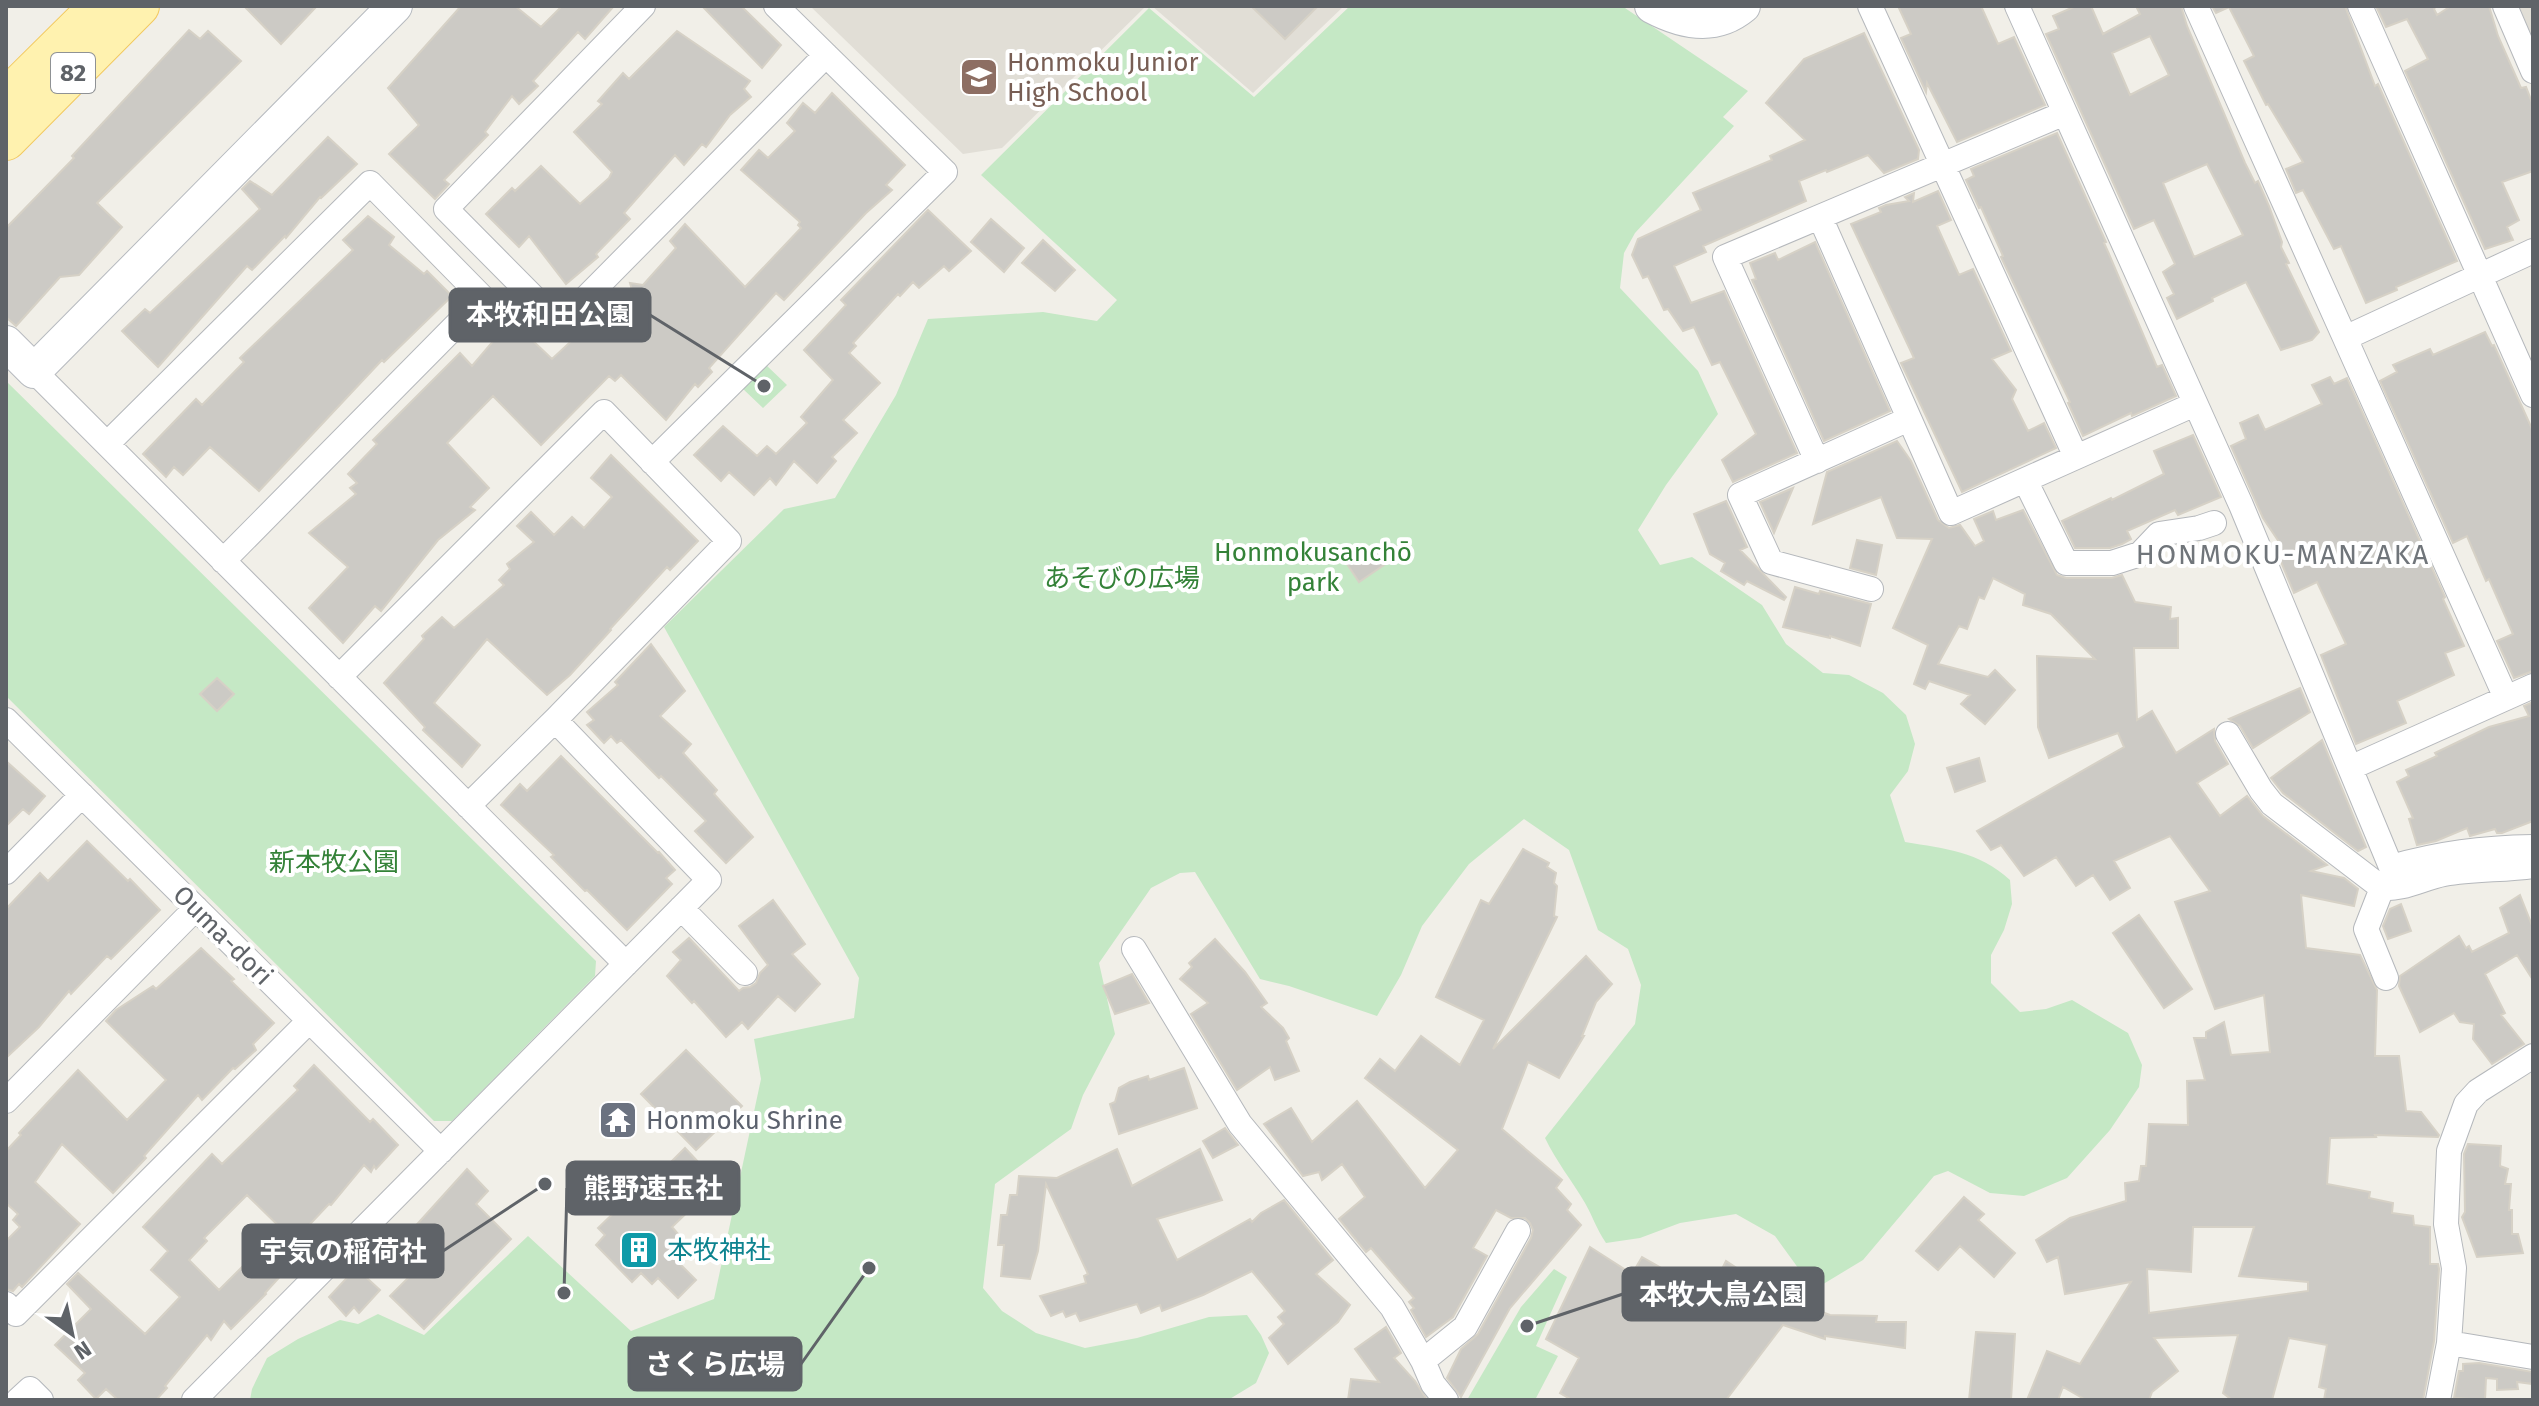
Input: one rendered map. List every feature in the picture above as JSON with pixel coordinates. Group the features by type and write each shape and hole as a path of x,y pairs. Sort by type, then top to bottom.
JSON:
{"main road":[{"name":"82","path":"6,99 100,6"},
{"name":"82","path":"6,140 139,6"}],"street":[{"path":"34,371 395,6"},
{"path":"643,6 446,209 560,324 826,55"},
{"path":"652,462 945,172 776,6"},
{"path":"1652,6 1683,20 1711,20 1735,11"},
{"path":"1870,6 2076,457"},
{"path":"2017,6 2195,404 2230,512 2350,768 2391,867 2447,852 2533,847"},
{"path":"2196,6 2506,698"},
{"path":"2360,6 2533,395"},
{"path":"2505,6 2533,71"},
{"path":"1817,461 1725,257 2065,113"},
{"path":"107,444 370,183 483,298 223,561"},
{"path":"1820,217 1951,513 2195,404"},
{"path":"2345,338 2533,251"},
{"path":"6,343 626,964"},
{"path":"339,677 604,412 729,541 468,806"},
{"path":"1871,589 1771,562 1740,495 1909,419"},
{"path":"2025,480 2066,563 2112,563 2140,554 2159,534 2199,528 2230,512"},
{"path":"2350,768 2533,686"},
{"name":"Ouma-dori","path":"6,720 441,1151"},
{"path":"194,1400 709,880 555,720"},
{"path":"2228,734 2272,804 2382,888 2394,889 2422,878 2445,874 2533,866"},
{"path":"6,872 82,795"},
{"path":"2382,888 2366,929 2386,978"},
{"path":"6,1101 196,908"},
{"path":"681,908 745,973"},
{"path":"1134,949 1240,1124 1392,1307 1433,1384 1446,1400"},
{"path":"6,1304 16,1314 309,1021"},
{"path":"2438,1400 2449,1343 2454,1268 2446,1224 2449,1151 2466,1104 2478,1091 2533,1056"},
{"path":"1423,1361 1465,1327 1518,1231"},
{"path":"2449,1343 2533,1357"},
{"path":"18,1400 30,1389 41,1400"}],"shaded area":[{"name":"Honmoku Junior High School","path":"810,6 1146,6 1002,148 963,154"},
{"name":"Honmoku Junior High School","path":"1152,6 1344,6 1253,93"},
{"path":"2519,6 2533,6 2533,40"}],"green space":[{"name":"Honmokusanchō park","path":"1350,6 1622,6 1748,91 1723,117 1734,126 1635,233 1624,253 1620,288 1698,371 1718,414 1666,485 1638,530 1660,565 1692,557 1762,605 1786,644 1823,673 1849,675 1883,693 1906,715 1915,744 1908,771 1890,795 1905,842 1974,857 2010,880 2012,904 2004,930 1991,955 1991,983 2020,1012 2046,1009 2072,1000 2128,1033 2142,1065 2139,1087 2110,1130 2067,1178 2024,1196 1990,1193 1948,1171 1934,1176 1863,1260 1820,1286 1809,1283 1775,1236 1736,1214 1680,1223 1640,1238 1606,1243 1545,1138 1635,1024 1641,985 1628,949 1598,930 1569,850 1524,819 1469,864 1422,926 1401,975 1377,1016 1260,979 1195,872 1180,873 1151,888 1099,963 1115,1034 1083,1095 1071,1129 995,1184 983,1288 1002,1311 1036,1333 1085,1348 1137,1338 1209,1317 1247,1315 1269,1353 1256,1383 1228,1400 250,1400 267,1358 298,1339 340,1320 358,1324 378,1314 424,1335 528,1236 631,1331 714,1299 761,1079 754,1039 854,1018 859,978 664,627 784,509 835,498 896,395 928,319 1043,312 1097,321 1117,300 981,175 1149,8 1254,97"},
{"path":"765,364 787,385 763,408 742,388"},
{"name":"新本牧公園","path":"6,381 596,961 595,976 452,1121 434,1121 6,696"},
{"path":"1554,1269 1567,1277 1536,1346 1558,1356 1535,1400 1467,1400 1521,1307"}],"building":[{"path":"244,6 317,6 281,44"},
{"path":"461,6 515,6 541,27 562,6 614,6 585,39 578,32 533,81 538,86 519,104 512,96 485,132 488,135 444,180 449,184 435,199 389,154 419,125 388,88"},
{"path":"702,6 741,6 781,45 762,68"},
{"path":"1251,6 1318,6 1285,39"},
{"path":"1898,6 1981,6 1998,44 2014,37 2045,105 1957,142 1927,83 1926,92 1901,38 1911,34"},
{"path":"2076,6 2091,6 2103,34 2140,14 2136,6 2181,6 2245,163 2255,183 2258,181 2269,206 2289,263 2286,264 2319,332 2312,340 2281,350 2246,282 2177,319 2167,298 2174,294 2163,272 2175,264 2154,220 2134,229 2046,34 2059,29 2053,16","holes":["2150,36 2169,75 2130,95 2112,53","2207,164 2243,235 2194,257 2163,183"]},
{"path":"2212,6 2345,6 2375,86 2378,84 2457,261 2366,303 2341,246 2334,249 2303,190 2296,193 2286,169 2303,162 2266,105 2244,61 2254,56 2229,7 2216,13"},
{"path":"2376,6 2436,6 2437,15 2451,6 2489,6 2498,36 2521,88 2526,87 2533,105 2533,171 2502,182 2519,220 2507,227 2513,240 2485,249 2405,71 2428,59 2407,19 2386,27"},
{"path":"189,30 200,39 208,31 241,61 97,203 122,227 79,275 60,277 16,326 6,317 6,228 74,158 72,156"},
{"path":"677,31 750,81 744,89 751,97 730,115 706,147 702,144 684,165 675,155 624,213 630,219 596,254 598,257 566,284 529,236 519,247 486,214 512,188 515,191 541,166 580,204 609,178 612,172 574,132 602,104 598,101 623,73 629,79"},
{"path":"1864,33 1919,150 1918,159 1884,173 1868,155 1799,181 1806,201 1703,246 1706,252 1674,266 1691,303 1724,291 1797,453 1733,482 1722,460 1756,434 1720,362 1712,365 1694,327 1683,331 1668,309 1664,310 1648,276 1643,278 1632,255 1638,239 1701,210 1693,193 1772,160 1770,156 1805,140 1766,103 1804,59"},
{"path":"832,93 905,165 886,185 892,190 866,213 784,300 776,293 709,368 712,372 698,387 695,384 666,420 621,375 615,381 609,376 541,445 493,396 447,443 489,488 470,507 475,510 438,540 381,611 375,606 343,643 309,608 348,567 309,533 356,494 350,488 357,483 348,474 377,444 373,440 460,353 472,366 511,320 552,359 593,321 604,332 641,323 630,283 643,285 676,248 670,241 685,224 745,287 801,228 798,225 800,222 741,170 759,150 768,158 795,131 787,123 803,103 815,113"},
{"path":"2057,133 2157,367 2162,365 2176,396 2083,436 1981,207 1966,180 1974,176 1971,169"},
{"path":"328,137 357,164 320,197 286,238 252,270 247,266 158,367 122,331 145,309 150,313 260,209 242,189 250,181 272,195"},
{"path":"1938,191 1951,220 1937,226 1959,275 1973,269 2011,351 1992,359 2016,390 2012,399 2028,431 2044,423 2056,448 1962,492 1901,363 1914,358 1851,224 1881,212 1879,208 1886,205 1909,201 1905,197 1914,193 1913,202"},
{"path":"928,210 971,251 949,271 944,266 919,288 913,282 853,343 856,346 849,353 880,383 843,420 857,433 832,457 836,461 817,483 794,461 776,485 770,478 754,495 729,472 721,481 694,455 723,426 757,456 767,446 776,454 807,423 801,417 833,380 804,350 846,305 841,300"},
{"path":"368,216 394,237 389,245 424,274 427,271 452,296 384,362 382,360 259,491 210,447 183,475 174,467 166,477 143,454 196,399 202,405 244,362 240,358 353,250 343,240"},
{"path":"991,219 1024,248 1004,272 971,242"},
{"path":"1043,240 1075,270 1055,291 1022,263"},
{"path":"1815,242 1890,411 1824,441 1752,280 1756,279 1750,263 1775,253 1778,260"},
{"path":"2485,332 2494,345 2533,431 2533,671 2514,678 2497,641 2513,634 2489,579 2486,581 2467,536 2453,543 2380,381 2397,372 2393,365 2430,349 2433,355"},
{"path":"2330,377 2334,384 2347,378 2464,646 2445,653 2454,675 2397,701 2406,723 2356,744 2321,655 2346,644 2317,582 2294,593 2274,545 2279,542 2263,518 2231,446 2246,439 2240,423 2258,415 2265,430 2322,404 2312,385"},
{"path":"2193,435 2221,497 2178,515 2175,510 2127,531 2131,539 2122,544 2110,548 2075,548 2062,521 2164,474 2154,451"},
{"path":"1897,441 1911,461 1938,520 1949,528 1960,525 1975,546 1984,541 1974,519 1993,511 1996,520 2023,510 2057,575 2066,578 2112,578 2122,575 2135,602 2171,607 2170,619 2178,618 2178,648 2134,648 2137,720 2152,711 2176,753 2214,729 2215,741 2228,764 2197,783 2220,816 2247,796 2263,816 2327,865 2311,871 2344,878 2358,889 2354,906 2301,895 2306,948 2360,955 2377,990 2375,1056 2399,1056 2406,1111 2421,1112 2439,1135 2330,1138 2327,1184 2370,1192 2369,1198 2393,1203 2392,1213 2413,1216 2414,1225 2430,1227 2430,1264 2438,1264 2439,1269 2434,1341 2423,1400 2324,1400 2326,1389 2319,1387 2327,1345 2289,1338 2272,1400 2232,1400 2223,1393 2238,1335 2154,1338 2178,1371 2152,1392 2149,1400 2086,1400 2063,1387 2058,1400 2027,1400 2047,1351 2080,1364 2131,1282 2065,1294 2058,1257 2047,1262 2036,1240 2070,1218 2126,1201 2125,1183 2139,1181 2141,1166 2146,1166 2149,1124 2188,1125 2187,1081 2205,1080 2194,1038 2206,1038 2206,1032 2224,1022 2231,1055 2270,1052 2264,995 2215,1009 2175,902 2210,891 2170,836 2114,861 2130,888 2110,900 2093,875 2076,886 2056,857 2024,876 2001,845 1991,850 1977,831 2124,747 2118,733 2049,758 2038,727 2037,656 2095,659 2051,614 2023,605 2025,594 1993,578 1984,599 1979,597 1967,629 1959,626 1938,664 1988,677 1995,670 2015,690 1985,724 1961,704 1970,695 1929,681 1925,689 1914,684 1928,645 1893,628 1932,539 1897,538 1881,497 1813,524 1827,472","holes":["2193,1227 2254,1227 2239,1276 2308,1282 2308,1291 2149,1313 2147,1269 2191,1272"]},
{"path":"611,455 698,541 670,570 667,567 570,675 547,695 487,639 434,703 480,745 462,767 423,730 425,727 384,683 424,639 422,636 442,617 454,628 504,585 499,580 510,569 507,564 534,542 517,526 531,512 554,535 572,517 584,528 612,497 591,478"},
{"path":"1793,488 1774,533 1760,502"},
{"path":"1726,501 1747,547 1740,550 1786,597 1784,600 1747,581 1744,585 1721,571 1725,563 1710,554 1694,514"},
{"path":"1857,540 1882,545 1876,575 1850,568"},
{"path":"1372,547 1384,565 1359,582 1347,564"},
{"path":"1795,587 1871,604 1860,646 1830,636 1783,627"},
{"path":"651,644 685,691 660,716 691,744 683,753 717,790 714,794 753,837 726,863 695,831 706,821 661,776 659,778 621,740 617,743 611,736 604,743 587,725 594,720 587,712 618,685 615,682"},
{"path":"217,678 234,694 217,711 200,694"},
{"path":"2300,688 2310,712 2253,748 2240,726 2229,719"},
{"path":"2533,702 2533,821 2502,833 2497,833 2495,829 2470,836 2467,828 2417,845 2409,819 2413,818 2397,782 2409,776 2406,770 2489,727 2529,716 2524,706"},
{"path":"2322,740 2366,847 2358,851 2283,793 2271,778"},
{"path":"561,756 675,870 666,878 672,884 627,930 501,805 520,784 527,791"},
{"path":"1979,758 1985,781 1955,792 1947,768"},
{"path":"6,761 45,796 29,814 23,809 6,826"},
{"path":"87,841 160,910 111,959 107,956 71,994 69,991 39,1027 6,1058 6,909 40,873 48,881"},
{"path":"1523,849 1549,863 1547,867 1556,873 1554,916 1557,917 1493,1049 1586,956 1612,984 1596,1002 1584,1036 1559,1078 1528,1062 1502,1129 1562,1180 1556,1188 1571,1204 1567,1210 1581,1225 1510,1308 1461,1397 1447,1378 1461,1349 1478,1334 1531,1238 1533,1230 1530,1223 1525,1218 1511,1218 1496,1210 1473,1248 1487,1256 1453,1317 1426,1337 1411,1310 1414,1308 1409,1302 1414,1298 1371,1248 1366,1252 1339,1219 1365,1197 1342,1164 1322,1180 1319,1172 1303,1176 1264,1124 1291,1108 1312,1142 1357,1101 1425,1188 1458,1150 1365,1078 1380,1059 1395,1071 1421,1036 1460,1065 1484,1020 1436,997 1481,900 1489,904"},
{"path":"2520,895 2533,928 2533,980 2517,955 2485,974 2505,1013 2501,1015 2524,1044 2492,1064 2473,1039 2474,1024 2460,1022 2454,1013 2420,1032 2399,986 2400,976 2459,936 2472,952 2509,933 2500,908"},
{"path":"773,900 805,944 792,954 820,984 795,1011 778,996 748,1029 742,1022 726,1037 667,976 681,960 673,952 689,938 739,991 750,987 768,965 739,926"},
{"path":"2401,904 2411,931 2388,939 2383,926 2390,909"},
{"path":"2139,915 2192,989 2164,1008 2113,933"},
{"path":"1215,939 1245,972 1267,1003 1261,1007 1283,1028 1299,1071 1275,1080 1270,1067 1237,1090 1191,1014 1208,1003 1180,979 1192,967 1189,963"},
{"path":"201,948 274,1023 253,1044 256,1050 233,1068 202,1100 198,1095 113,1193 62,1144 35,1182 80,1224 22,1287 19,1284 13,1291 6,1289 6,1241 20,1227 13,1220 18,1214 6,1203 6,1151 78,1070 127,1120 166,1080 106,1021 116,1010 153,986 156,989"},
{"path":"1132,974 1149,1003 1115,1014 1103,986"},
{"path":"686,1050 742,1106 696,1150 641,1094"},
{"path":"314,1065 370,1122 373,1119 398,1145 371,1172 364,1165 331,1205 294,1241 247,1195 204,1238 207,1241 189,1260 219,1290 273,1236 296,1259 231,1329 224,1321 211,1340 207,1335 156,1400 118,1400 106,1389 96,1399 78,1380 85,1373 55,1345 91,1309 67,1284 78,1273 145,1334 180,1297 151,1270 168,1251 143,1227 212,1154 222,1164 298,1090 294,1086"},
{"path":"1184,1068 1197,1108 1119,1134 1110,1104 1115,1102 1119,1088 1148,1076 1149,1080"},
{"path":"1225,1128 1238,1145 1213,1158 1203,1141"},
{"path":"2468,1144 2501,1146 2500,1166 2508,1169 2505,1184 2511,1184 2509,1210 2512,1210 2512,1234 2518,1234 2523,1253 2477,1257 2462,1217 2465,1212 2464,1154"},
{"name":"本牧神社","path":"685,1148 702,1166 680,1187 697,1203 672,1227 679,1235 671,1243 682,1254 676,1260 696,1280 678,1298 658,1278 652,1284 641,1273 632,1282 596,1245 605,1235 598,1228"},
{"path":"1117,1149 1132,1186 1200,1149 1222,1200 1157,1219 1177,1260 1250,1219 1252,1222 1284,1200 1333,1260 1316,1274 1350,1305 1338,1322 1288,1364 1269,1338 1284,1324 1278,1317 1285,1311 1252,1271 1162,1311 1160,1305 1141,1313 1137,1304 1080,1321 1076,1313 1066,1317 1063,1311 1051,1316 1040,1296 1086,1283 1084,1276 1088,1274 1046,1184 1038,1251 1030,1279 1001,1276 1004,1245 998,1245 1001,1215 1007,1215 1010,1195 1017,1195 1019,1176 1057,1178"},
{"path":"467,1169 488,1191 476,1204 511,1239 424,1329 390,1296 418,1268 395,1245"},
{"path":"1964,1197 1984,1214 1978,1220 2015,1253 1994,1277 1960,1246 1938,1270 1916,1251"},
{"path":"1590,1247 1632,1274 1642,1257 1709,1295 1726,1261 1767,1288 1770,1283 1796,1298 1795,1302 1830,1315 1877,1316 1876,1322 1906,1322 1905,1348 1825,1336 1825,1339 1783,1325 1726,1400 1572,1400 1560,1393 1579,1358 1546,1339"},
{"path":"356,1268 380,1290 359,1313 354,1307 346,1316 329,1297"},
{"path":"1386,1327 1401,1353 1394,1358 1427,1400 1348,1400 1351,1379 1379,1382 1355,1349"},
{"path":"1976,1332 2015,1334 2011,1400 1969,1400"},
{"path":"2479,1363 2533,1372 2533,1384 2517,1382 2518,1389 2497,1390 2497,1379 2486,1378 2485,1400 2454,1398 2463,1364"}],"place":[{"name":"Honmoku Junior High School","path":"979,77"},
{"name":"本牧和田公園","path":"764,386"},
{"name":"Honmoku Shrine","path":"618,1120"},
{"name":"宇気の稲荷社","path":"545,1184"},
{"name":"本牧神社","path":"639,1250"},
{"name":"さくら広場","path":"869,1268"},
{"name":"熊野速玉社","path":"564,1293"},
{"name":"本牧大鳥公園","path":"1527,1326"}],"district":[{"name":"HONMOKU-MANZAKA","path":"2283,554"}],"park label":[{"name":"あそびの広場","path":"1122,578"}]}
